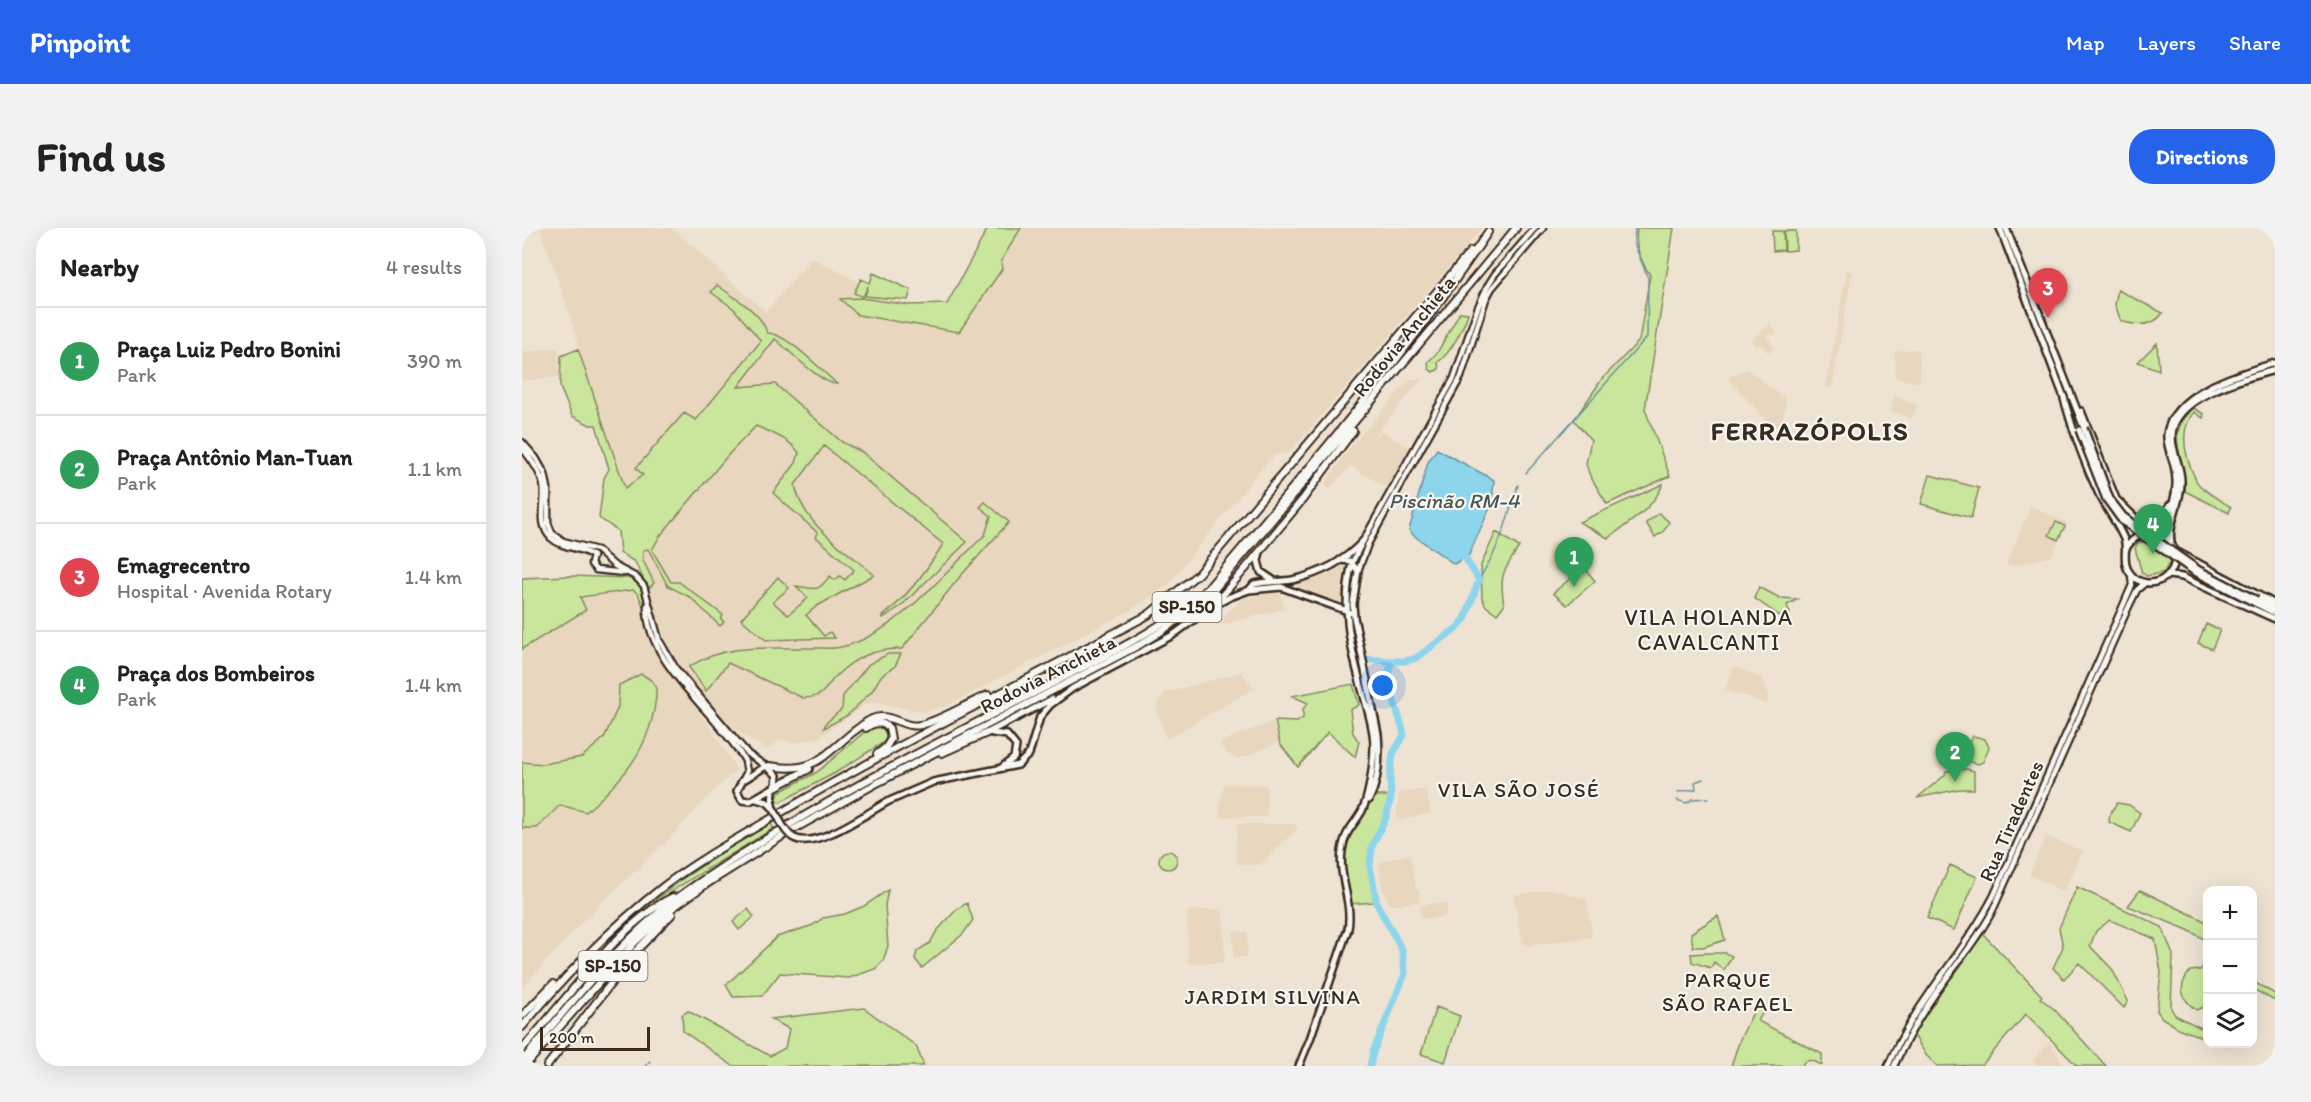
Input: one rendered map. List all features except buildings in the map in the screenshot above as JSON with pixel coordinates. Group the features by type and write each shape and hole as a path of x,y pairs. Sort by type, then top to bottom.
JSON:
{"highway":[{"name":"Rodovia Anchieta","path":"523,1062 635,942 671,909 705,885 789,832 879,782 1108,663 1183,619 1213,591 1381,391 1414,356 1423,339 1516,228"},
{"name":"Rodovia Anchieta","path":"522,1027 568,973 602,938 666,885 710,855 848,774 1148,615 1188,583 1489,230"},
{"name":"Rodovia Anchieta","path":"523,1062 571,1004 628,942 658,913 685,892 766,838 849,789 1105,656 1189,605 1210,586 1391,368 1449,291 1489,230"},
{"path":"1212,606 1303,499 1381,391"},
{"path":"767,766 794,769 807,767 871,719 884,717 907,725 922,725 1022,682"},
{"path":"775,786 813,767 870,725 875,723 886,725 891,734 886,747 848,774"},
{"path":"879,782 987,733"},
{"path":"547,1066 629,959 653,932 705,885"},
{"path":"522,1049 576,985 621,938 654,909 685,892"},
{"path":"522,1016 560,978 568,973"}],"main road":[{"path":"2000,228 2097,491 2125,541 2125,562 2131,574 2145,583 2158,582 2169,575 2175,562 2174,550 2163,535 2152,532 2137,521 2113,495 2073,391 2065,381"},
{"path":"2006,228 2065,381 2106,500 2122,521 2193,571 2256,601 2275,613"},
{"path":"2126,549 2133,539 2152,532 2167,519 2174,499 2175,476 2167,438 2175,414 2194,396 2229,378 2275,363"},
{"path":"2171,544 2170,530 2181,486 2180,467 2172,438 2177,422 2194,402 2217,389 2234,381 2275,369"},
{"path":"2064,399 2081,429"},
{"path":"2137,521 2160,518 2174,499"},
{"path":"1249,590 1254,584 1292,580 1323,569 1340,560 1363,541"},
{"path":"2174,550 2275,606"},
{"path":"1261,551 1258,561 1261,572 1266,578 1275,580"},
{"path":"1299,1066 1348,929 1350,912 1342,852 1347,831 1363,812 1373,792 1380,753 1353,613 1358,571 1352,563 1340,560"},
{"path":"1352,563 1346,610 1355,665 1374,735 1370,780 1366,798 1357,818"},
{"path":"2169,575 2182,577 2275,619"},
{"path":"1292,580 1290,585 1292,589"},
{"path":"987,733 1173,635 1212,606 1249,590 1277,586 1292,589 1353,613"},
{"path":"2256,601 2275,606"},
{"path":"756,799 765,801 773,807 791,835 797,839 809,841 824,836 887,802 933,782 1010,768 1023,762 1030,750 1044,710 1073,688"},
{"path":"987,733 1007,735 1016,746 1016,755 1012,761 996,770"},
{"path":"773,807 777,775 767,766 742,781 737,791 740,798 747,802 756,799 775,786"},
{"path":"1370,780 1373,792"}],"street":[{"path":"1352,563 1454,378 1478,307 1488,285 1535,228"},
{"path":"1358,571 1368,544 1461,377 1486,299 1499,278 1543,228"},
{"path":"522,442 545,474 548,488 547,515 552,533 563,541 593,549 605,555 609,561 634,575 644,586 658,640 676,669 742,747 767,766"},
{"path":"522,448 535,465 543,483 543,518 547,532 555,541 593,556"},
{"path":"593,556 605,555"},
{"path":"593,556 592,567 596,570 634,575"},
{"path":"603,571 609,561"},
{"name":"Rua Tiradentes","path":"1962,954 1979,936 1996,898 2131,588 2131,574"},
{"name":"Rua Tiradentes","path":"1888,1066 1908,1030 1962,954 1996,898 2137,590 2145,583"},
{"path":"648,604 648,619 659,649 745,761 747,772 742,781"},
{"path":"2099,660 2105,663"},
{"path":"1975,931 1979,936"},
{"name":"Rua Tiradentes","path":"1894,1066 1908,1030"}],"shaded area":[{"path":"540,228 672,228 766,312 812,258 950,329 996,228 1482,228 1289,453 1275,455 1261,469 1167,586 1129,611 946,706 922,712 875,702 865,705 818,738 793,743 780,740 767,750 738,732 702,698 677,669 659,637 567,306"},
{"path":"1847,270 1852,272 1832,388 1826,387"},
{"path":"1770,324 1777,333 1775,336 1772,333 1767,337 1775,348 1769,353 1759,344 1756,346 1751,341 1766,328 1769,330 1767,327"},
{"path":"558,347 559,377 522,381 522,353"},
{"path":"1919,349 1920,383 1896,378 1894,376 1896,364 1894,351"},
{"path":"1747,369 1786,400 1782,424 1773,427 1729,380 1730,376"},
{"path":"1410,379 1422,379 1369,443 1382,431 1410,448 1387,488 1350,466 1329,490 1325,483 1348,450"},
{"path":"1894,396 1917,405 1912,419 1891,411"},
{"path":"2031,506 2067,523 2052,556 2014,566 2006,565"},
{"path":"1558,542 1578,544 1580,548 1577,566 1569,572 1546,569 1549,545"},
{"path":"1344,565 1350,568 1344,605 1340,606 1301,590 1295,584 1326,574"},
{"path":"633,590 641,605 659,658 715,734 737,770 586,918 522,988 522,649 585,610 579,598"},
{"path":"1279,590 1284,609 1212,627 1241,600"},
{"path":"1734,666 1764,680 1769,695 1767,705 1749,697 1725,691"},
{"path":"1241,672 1255,688 1166,739 1156,707 1164,693"},
{"path":"1273,722 1279,742 1248,756 1238,759 1232,757 1219,745 1234,736"},
{"path":"1224,784 1267,785 1267,817 1220,817"},
{"path":"1426,789 1431,813 1397,821 1398,793"},
{"path":"1237,824 1295,824 1298,828 1260,865 1236,864"},
{"path":"2046,836 2083,851 2064,892 2029,875"},
{"path":"1410,854 1420,901 1393,906 1389,903 1382,887 1379,862"},
{"path":"1553,889 1587,900 1592,937 1527,946 1523,943 1513,895"},
{"path":"1446,904 1445,916 1424,919 1419,913 1421,906"},
{"path":"1220,909 1223,912 1225,955 1222,963 1188,963 1187,913 1193,910"},
{"path":"1233,931 1248,932 1247,957 1233,958"},
{"path":"2049,1042 2065,1066 2037,1066 2033,1061"}],"green space":[{"path":"988,228 1021,228 1001,261 1002,269 959,332 858,315 840,299 861,298 909,305 947,304"},
{"path":"1638,228 1674,228 1645,409 1670,476 1607,504 1590,476 1586,464 1591,440 1574,420 1602,379 1639,341 1650,275 1637,246"},
{"path":"1772,231 1783,231 1784,250 1773,251"},
{"path":"1784,231 1796,231 1796,250 1785,251"},
{"path":"873,273 911,290 908,300 865,296 868,286 863,297 854,293 861,279 870,283"},
{"path":"717,285 753,312 764,325 767,333 784,339 794,346 837,384 830,383 814,373 775,339 738,387 775,384 842,442 862,452 967,542 901,606 883,618 916,584 943,544 824,446 795,485 800,500 816,524 874,575 817,606 806,615 824,636 830,632 835,638 766,640 741,619 778,577 789,588 773,602 788,615 808,598 796,586 818,588 830,576 835,580 840,576 845,580 854,570 816,537 818,533 773,493 796,463 799,453 780,437 756,426 729,454 660,536 652,550 671,582 679,582 723,615 721,619 724,622 720,626 690,597 668,586 648,549 643,550 643,560 654,583 648,589 635,562 620,553 618,531 599,518 604,478 609,469 596,425 590,425 572,416 560,387 561,356 578,349 625,488 643,475 636,468 684,413 696,420 761,341 734,309 711,292"},
{"path":"2118,289 2163,313 2154,321 2144,324 2121,321 2115,305"},
{"path":"1460,312 1468,313 1463,325 1452,346 1438,362 1439,369 1433,372 1429,369 1428,362 1437,353"},
{"path":"2157,343 2159,370 2138,362"},
{"path":"2193,408 2204,414 2203,418 2194,412 2186,428 2185,446 2190,465 2199,485 2231,507 2229,513 2185,491 2177,438 2184,418"},
{"path":"1930,475 1979,488 1971,518 1921,504"},
{"path":"1663,484 1647,508 1608,538 1579,522"},
{"path":"985,502 1009,522 958,579 902,649 883,650 866,655 851,663 820,694 803,698 728,663 706,691 689,667 703,659 734,650 827,648 841,647 861,641 900,616 985,535 991,516 980,507"},
{"path":"1659,513 1669,522 1663,532 1655,537 1646,523"},
{"path":"2056,522 2065,526 2058,540 2049,535"},
{"path":"1496,532 1519,547 1509,562 1502,580 1504,605 1497,614 1486,606 1482,598 1481,565"},
{"path":"2151,540 2166,544 2170,561 2164,572 2147,576 2142,573 2135,548 2138,543"},
{"path":"1584,567 1595,581 1567,605 1553,593"},
{"path":"571,576 628,578 640,587 645,602 643,606 638,594 633,590 580,597 586,610 522,649 522,578"},
{"path":"1759,587 1780,598 1798,599 1787,605 1790,613 1784,619 1754,598"},
{"path":"2206,624 2220,630 2212,649 2198,643"},
{"path":"888,654 901,654 895,666 881,676 872,691 848,715 824,728 826,723 842,709 843,696 869,664"},
{"path":"641,674 655,685 655,704 646,737 621,777 586,812 560,805 537,828 522,828 522,762 543,764 582,757 604,738 618,707 619,685"},
{"path":"1353,684 1359,705 1350,710 1353,733 1359,742 1355,757 1328,732 1298,767 1280,744 1275,721 1297,722 1303,718 1303,709 1308,703 1292,696"},
{"path":"880,726 887,734 884,742 835,773 780,802 777,799 779,792 817,772 868,729"},
{"path":"1973,736 1985,739 1989,747 1983,762 1978,764 1962,760"},
{"path":"1967,769 1974,771 1974,789 1959,789 1917,798 1945,775 1946,771"},
{"path":"1374,796 1389,796 1385,817 1370,846 1374,902 1350,904 1344,865 1345,847 1350,834"},
{"path":"2117,803 2129,805 2140,813 2131,832 2109,822 2110,813"},
{"path":"769,822 774,828 681,885 645,912 609,944 607,940 685,877"},
{"path":"1168,851 1174,854 1177,860 1174,866 1168,869 1162,866 1159,860 1162,854"},
{"path":"1950,865 1977,877 1954,930 1927,918"},
{"path":"2077,887 2162,927 2173,955 2171,1008 2175,1015 2203,1029 2203,1038 2180,1029 2162,1018 2157,1011 2161,972 2155,939 2110,920 2096,931 2090,946 2112,969 2128,1001 2124,1008 2079,963 2064,979 2053,968 2063,947 2059,928"},
{"path":"888,890 885,905 888,946 883,961 875,969 849,978 780,973 762,996 733,997 726,985 777,937 813,925 823,918 845,914 864,906"},
{"path":"2140,890 2203,920 2203,939 2188,930 2128,906"},
{"path":"967,903 973,920 963,934 922,968 915,959 917,951 930,943 936,932 957,909"},
{"path":"748,909 754,917 739,930 733,922"},
{"path":"1718,916 1725,940 1703,947 1693,947 1691,933"},
{"path":"1983,934 2042,996 2040,998 2054,1009 2106,1066 2077,1066 2026,1014 1982,1065 1937,1066 1926,1055 1912,1032"},
{"path":"1725,953 1732,956 1724,970 1714,962 1711,968 1692,962 1691,954"},
{"path":"2203,967 2203,1007 2196,1010 2187,1001 2182,987 2190,971 2200,970"},
{"path":"2257,984 2275,994 2275,1001 2257,991"},
{"path":"1758,1003 1766,1007 1758,1021 1822,1054 1822,1065 1811,1060 1804,1062 1802,1066 1731,1066 1740,1039"},
{"path":"1436,1007 1460,1016 1445,1062 1421,1054"},
{"path":"864,1008 916,1046 924,1066 733,1066 683,1031 682,1015 688,1011 770,1056 785,1048 789,1029 771,1019"}],"water":[{"name":"Piscinão RM-4","path":"1437,449 1494,480 1492,503 1469,555 1454,564 1409,530 1428,462"}],"waterway":[{"path":"1526,473 1647,337 1648,278 1634,243 1635,228"},
{"path":"1479,580 1503,532 1518,485"},
{"path":"1370,1066 1373,1052 1405,974 1402,950 1377,904 1370,866 1372,846 1386,818 1391,798 1390,776 1393,754 1404,735 1390,687 1389,669 1392,661 1416,658 1457,628 1465,619 1479,580 1460,550"},
{"path":"1366,659 1392,661"},
{"path":"1678,792 1696,789 1695,782 1703,779"},
{"path":"1677,800 1686,803 1693,799 1709,798"},
{"path":"645,1066 650,1061"}],"place":[{"name":"Emagrecentro","path":"2048,318"},
{"name":"Praça dos Bombeiros","path":"2153,554"},
{"name":"Praça Luiz Pedro Bonini","path":"1574,587"},
{"name":"Praça Antônio Man-Tuan","path":"1955,782"}],"district":[{"name":"FERRAZÓPOLIS","path":"1810,431"},
{"name":"VILA HOLANDA CAVALCANTI","path":"1709,630"},
{"name":"VILA SÃO JOSÉ","path":"1519,789"},
{"name":"PARQUE SÃO RAFAEL","path":"1728,991"},
{"name":"JARDIM SILVINA","path":"1273,996"}]}
